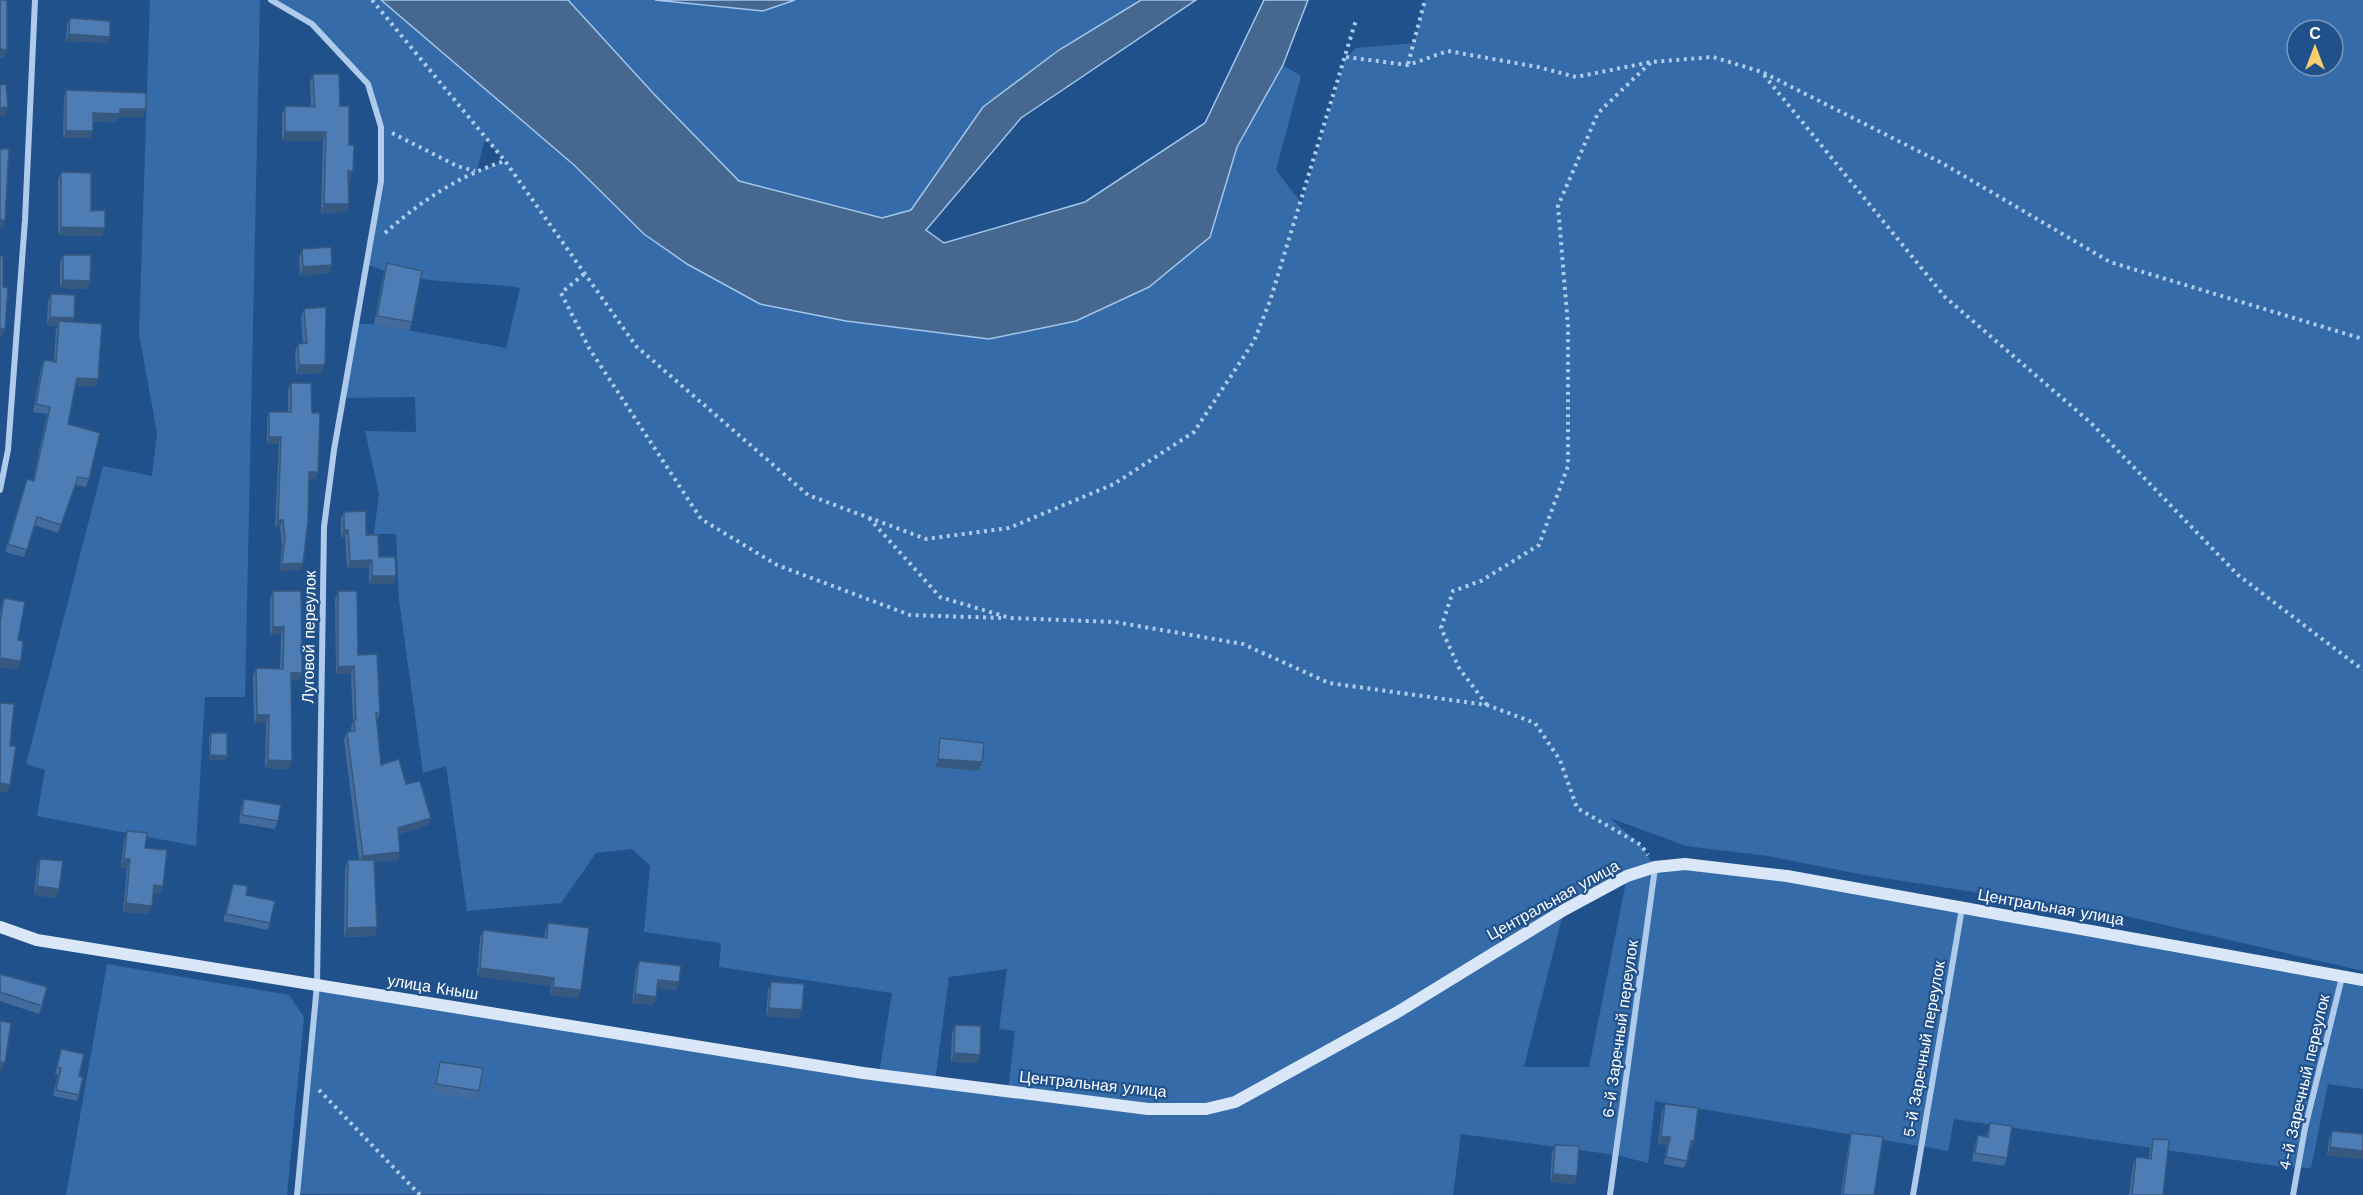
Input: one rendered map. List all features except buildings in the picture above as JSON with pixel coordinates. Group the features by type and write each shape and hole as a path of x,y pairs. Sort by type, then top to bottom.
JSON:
{"street":[{"path":"0,490 9,450 25,220 35,0"},
{"name":"Луговой переулок","path":"271,0 312,24 368,84 381,127 381,181 334,450 324,527 316,985 297,1195"},
{"name":"Центральная улица","path":"863,1073 1148,1109 1206,1109 1235,1102 1396,1012 1564,910 1627,876 1655,867 1685,864 1787,876 2363,980"},
{"name":"6-й Заречный переулок","path":"1610,1195 1655,867"},
{"name":"5-й Заречный переулок","path":"1913,1195 1962,908"},
{"name":"улица Кныш","path":"0,927 37,940 863,1073"},
{"name":"4-й Заречный переулок","path":"2293,1195 2305,1128 2343,976"}],"path":[{"path":"372,0 505,161 636,346 808,495 926,539 1009,528 1114,484 1194,432 1254,341 1270,301 1356,20"},
{"path":"1408,64 1425,0"},
{"path":"1346,57 1408,64 1448,51 1538,67 1576,77 1651,62 1713,57 1762,72 1942,163 2110,262 2363,339"},
{"path":"1487,705 1460,668 1442,628 1453,591 1481,581 1539,545 1568,466 1568,326 1558,206 1598,113 1651,62"},
{"path":"1762,72 1945,297 2091,423 2238,575 2363,670"},
{"path":"381,127 457,166 476,171"},
{"path":"371,245 436,192 476,171 505,161"},
{"path":"584,273 561,293 589,348 701,519 777,565 910,615 1115,622 1244,644 1329,683 1487,705 1535,723 1560,760 1577,808 1641,845 1655,867"},
{"path":"868,517 940,597 1010,618"},
{"path":"308,1078 420,1195"}],"shaded area":[{"path":"150,0 260,0 245,697 205,697 196,846 37,816 45,770 26,764 103,466 152,476 157,433 139,334"},
{"path":"271,0 380,0 574,165 644,234 687,264 760,304 846,321 989,339 1076,321 1149,287 1210,237 1237,147 1283,65 1301,76 1276,170 1301,203 1283,265 1346,57 1356,48 1414,43 1425,0 2363,0 2363,971 2117,914 1864,875 1768,856 1686,846 1610,818 1641,845 1655,867 1685,864 2363,980 2363,1089 2328,1084 2311,1168 2283,1167 1954,1119 1948,1151 1655,1101 1648,1163 1616,1155 1461,1134 1453,1195 297,1194 317,985 879,1074 892,993 719,967 721,943 644,932 650,866 632,849 596,853 561,903 467,911 446,766 423,773 399,600 396,534 374,534 379,494 365,431 416,432 415,397 344,398 357,324 374,324 506,348 520,288 423,279 385,271 367,264 381,181 381,127 368,84 312,24","holes":["485,139 505,161 477,171","1627,877 1589,1067 1524,1067 1564,910","1007,969 999,1029 1015,1031 1008,1091 935,1081 949,977"]},
{"path":"381,0 568,0 653,93 739,181 882,218 911,210 983,107 1059,50 1141,0 1196,0 1021,118 926,230 944,243 1085,202 1205,123 1264,0 1308,0 1283,65 1237,147 1210,237 1149,287 1076,321 989,339 846,321 760,304 687,264 644,234 574,165"},
{"path":"568,0 655,0 763,11 795,0 1141,0 1059,50 983,107 911,210 883,218 739,181 653,93"},
{"path":"655,0 795,0 763,11"},
{"path":"107,964 289,995 304,1017 287,1195 66,1195"}]}
